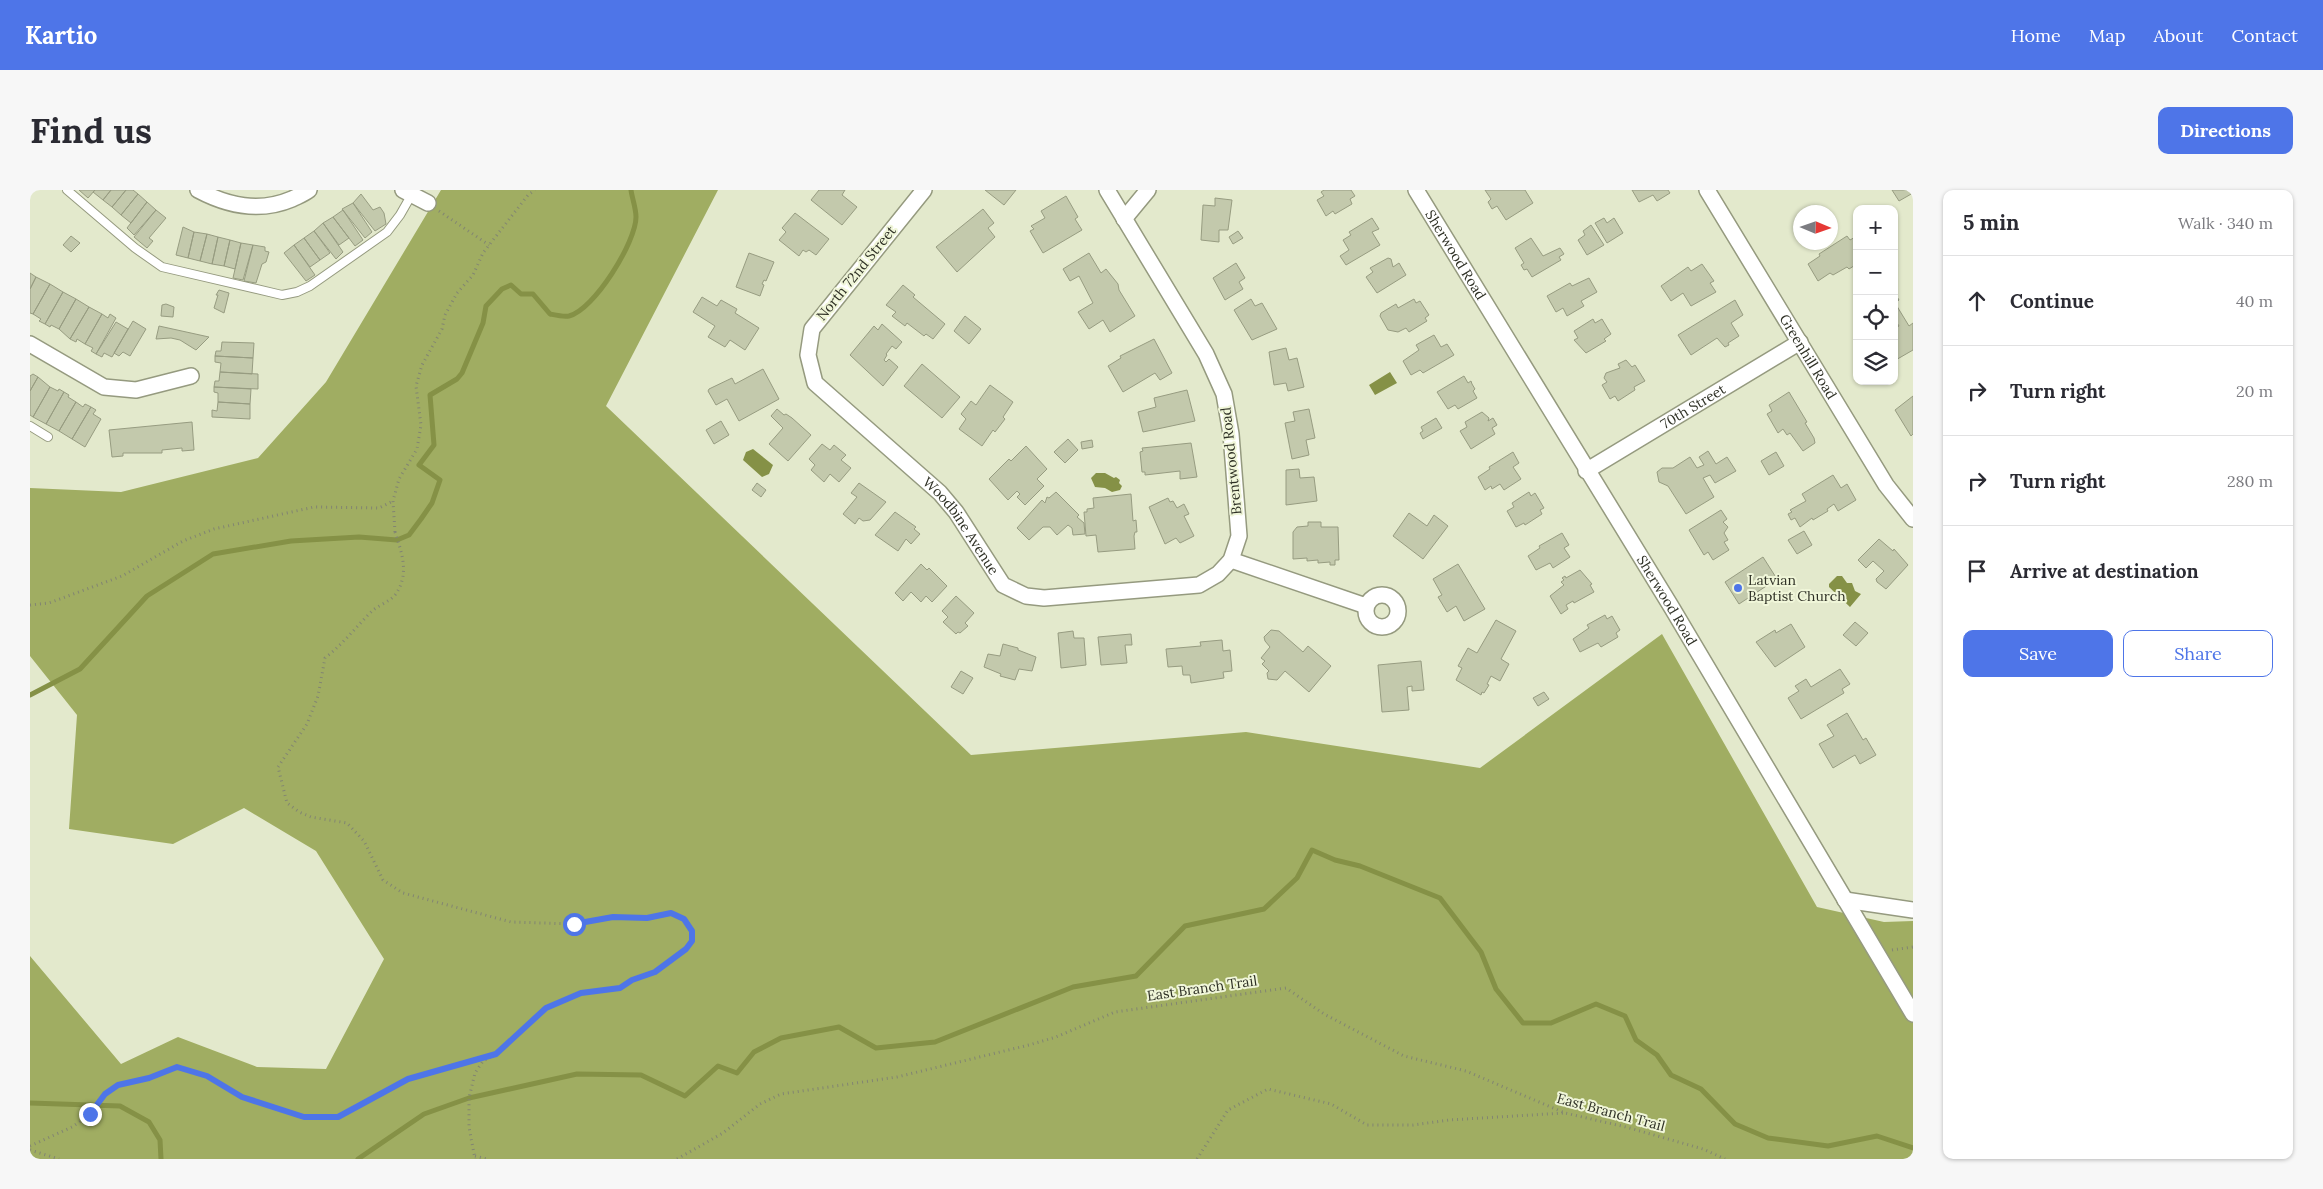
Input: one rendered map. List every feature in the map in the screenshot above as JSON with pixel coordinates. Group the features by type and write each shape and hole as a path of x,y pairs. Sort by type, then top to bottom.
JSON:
{"street":[{"path":"198,190 217,200 240,207 264,206 284,202 309,190"},
{"name":"North 72nd Street","path":"822,390 815,383 808,355 812,330 924,190"},
{"name":"Brentwood Road","path":"1107,190 1206,354 1224,394 1231,434 1239,536 1231,560"},
{"path":"1124,219 1148,190"},
{"name":"Sherwood Road","path":"1416,190 1672,608 1913,1014"},
{"name":"Greenhill Road","path":"1707,190 1886,485 1913,519"},
{"path":"409,192 428,203"},
{"name":"70th Street","path":"1586,470 1800,342"},
{"path":"30,344 104,387 136,390 191,376"},
{"name":"Woodbine Avenue","path":"822,390 940,493 956,512 1003,585 1026,596 1044,598 1199,586 1218,574 1231,560"},
{"path":"1231,560 1366,606"},
{"path":"1844,900 1913,910"}],"lane":[{"path":"67,190 135,248 162,268 282,295 297,292 310,286 387,232 400,215 409,192"},
{"path":"30,426 48,437"}],"path":[{"path":"397,540 393,525 393,502 399,479 417,448 420,425 416,386 422,365 442,329 445,315 457,293 473,275 489,245 528,195 535,190"},
{"path":"428,203 489,245"},
{"path":"30,605 49,603 122,576 183,541 214,529 314,507 379,508 393,502"},
{"path":"394,532 405,565 401,584 394,596 374,610 344,643 325,658 318,696 307,724 278,767 287,803 298,812 311,817 347,823 364,840 383,880 403,893 511,922 574,924 613,917 647,918 671,913 684,919 692,931 692,941 686,949 655,972 632,980 620,988 581,993 546,1008 496,1054 484,1062 475,1073 471,1089 469,1127 475,1158 487,1159"},
{"path":"1878,955 1913,947"},
{"name":"East Branch Trail","path":"677,1159 723,1133 760,1104 781,1094 897,1077 1029,1045 1056,1037 1116,1012 1286,988 1324,1014 1404,1056 1466,1071 1565,1113 1703,1149 1725,1159"},
{"path":"30,1148 86,1118 105,1094 118,1085 149,1078 177,1067 207,1076 242,1097 304,1117 338,1117 408,1079 496,1054"},
{"path":"1196,1159 1228,1110 1268,1090 1331,1104 1367,1124 1413,1125 1449,1120 1565,1113"},
{"path":"30,1148 59,1159"}],"shaded area":[{"path":"441,190 718,190 606,406 971,755 1246,732 1480,768 1662,634 1817,907 1884,922 1913,921 1913,1159 30,1159 30,956 121,1064 178,1037 257,1067 326,1069 384,959 316,851 244,808 173,844 69,829 77,715 30,656 30,488 121,492 258,458 326,382"},
{"path":"1390,372 1397,383 1375,395 1369,385"},
{"path":"753,449 773,465 769,474 762,477 743,460 746,452"},
{"path":"1096,473 1105,473 1114,478 1116,477 1120,480 1119,483 1122,486 1120,490 1112,492 1105,488 1095,487 1091,478"},
{"path":"1837,576 1842,576 1847,583 1852,583 1855,591 1861,594 1850,607 1829,587 1829,584"}],"building":[{"path":"79,190 95,190 88,198"},
{"path":"95,190 111,190 103,200 93,192"},
{"path":"111,190 126,190 112,207 103,200"},
{"path":"126,190 133,190 138,194 121,215 112,207"},
{"path":"819,190 845,190 842,195 857,207 842,225 811,200"},
{"path":"985,190 1016,190 1004,205"},
{"path":"1324,190 1351,190 1355,196 1350,199 1352,204 1335,214 1333,211 1326,216 1317,200 1324,196 1321,192"},
{"path":"1485,190 1525,190 1533,203 1506,220 1497,206 1492,209 1488,202 1491,199"},
{"path":"1632,190 1668,190 1670,193 1657,201 1653,195 1639,202"},
{"path":"1892,190 1913,190 1913,193 1899,201"},
{"path":"138,194 147,202 131,223 121,215"},
{"path":"361,194 373,210 380,207 384,213 386,224 375,231 353,203"},
{"path":"1066,196 1078,217 1075,219 1082,230 1043,253 1030,231 1034,229 1031,226 1045,218 1041,211"},
{"path":"1215,198 1232,200 1228,230 1219,230 1219,242 1201,240 1203,205 1215,206"},
{"path":"147,202 156,210 134,235 127,228"},
{"path":"353,203 372,232 365,238 342,209"},
{"path":"983,209 994,223 988,228 995,237 957,272 936,247"},
{"path":"156,210 166,218 149,238 153,241 147,248 134,237"},
{"path":"343,210 363,240 355,246 333,217"},
{"path":"795,213 829,239 816,255 809,250 806,252 803,250 799,256 779,240 786,232 782,228"},
{"path":"333,217 349,238 339,245 323,223"},
{"path":"1372,218 1379,229 1372,232 1380,245 1346,265 1340,256 1349,250 1343,240 1351,235 1349,232"},
{"path":"1604,218 1607,223 1614,218 1623,233 1607,243 1595,223"},
{"path":"323,223 343,252 336,259 314,231"},
{"path":"1591,225 1604,245 1587,255 1578,240 1585,235 1583,231"},
{"path":"183,227 194,232 188,258 176,255"},
{"path":"314,231 330,253 320,260 304,238"},
{"path":"1238,231 1243,238 1233,244 1229,237"},
{"path":"194,232 207,234 200,261 188,258"},
{"path":"207,234 218,237 212,264 200,261"},
{"path":"71,236 80,243 71,252 63,245"},
{"path":"1847,236 1850,240 1853,238 1853,266 1849,269 1847,267 1833,275 1830,273 1818,281 1808,264 1825,250 1838,250 1838,242"},
{"path":"218,237 230,240 224,266 212,264"},
{"path":"304,238 320,260 310,267 294,245"},
{"path":"1531,238 1543,256 1560,248 1564,254 1559,257 1561,260 1532,277 1527,269 1524,270 1521,265 1524,263 1515,248"},
{"path":"230,240 241,243 235,269 224,266"},
{"path":"241,243 253,245 243,280 233,278"},
{"path":"253,245 265,247 265,251 269,252 266,262 262,264 256,283 244,281"},
{"path":"294,245 315,275 306,281 284,253"},
{"path":"749,253 774,262 766,281 764,280 762,284 764,285 760,296 736,287"},
{"path":"1089,253 1101,273 1106,269 1118,284 1119,290 1135,316 1110,332 1103,320 1089,329 1078,312 1093,303 1079,276 1070,281 1063,269"},
{"path":"1388,258 1391,259 1393,267 1399,263 1406,275 1377,293 1366,277 1373,272 1370,268"},
{"path":"1236,263 1245,278 1239,282 1243,289 1225,300 1213,278"},
{"path":"1702,264 1714,281 1710,283 1716,292 1691,306 1683,293 1671,301 1661,286 1688,267 1691,271"},
{"path":"30,273 36,277 30,289"},
{"path":"36,277 50,284 33,314 30,313 30,289"},
{"path":"1589,278 1597,292 1581,301 1584,306 1567,316 1563,308 1556,312 1547,296 1570,283 1572,286"},
{"path":"50,284 63,292 45,324 39,321 41,319 33,314"},
{"path":"903,285 915,295 913,297 945,324 933,339 926,334 924,336 907,323 905,326 892,316 896,312 886,305"},
{"path":"219,290 229,293 224,313 214,308 218,295 216,295"},
{"path":"63,292 76,299 59,329 51,325 50,327 45,324"},
{"path":"702,297 717,306 721,300 737,309 735,313 759,328 745,350 730,340 725,347 708,337 715,326 693,312"},
{"path":"76,299 89,307 70,339 59,329"},
{"path":"1251,299 1255,306 1262,303 1277,329 1252,340 1234,310"},
{"path":"1414,299 1416,303 1420,301 1429,315 1425,318 1427,321 1409,332 1406,328 1398,332 1388,330 1380,316 1381,313 1396,304 1398,308"},
{"path":"1735,300 1743,315 1731,323 1739,336 1725,347 1717,338 1691,355 1678,335"},
{"path":"166,304 174,307 173,317 161,316 162,305"},
{"path":"89,307 102,314 85,344 77,339 76,342 70,339"},
{"path":"1898,308 1909,326 1913,323 1913,350 1898,359 1898,327"},
{"path":"102,314 108,318 110,314 116,318 96,354 91,351 93,348 85,344"},
{"path":"965,316 981,329 969,344 954,331"},
{"path":"1593,319 1595,323 1602,319 1611,334 1604,339 1606,341 1586,353 1574,340 1578,338 1574,331"},
{"path":"133,321 146,329 130,356 123,352 119,356 114,353"},
{"path":"116,322 128,329 112,357 104,353 102,357 96,354"},
{"path":"882,324 902,342 896,349 892,346 886,354 884,360 886,362 889,359 898,367 883,386 850,355 874,326 878,330"},
{"path":"159,326 209,337 196,350 180,340 171,338 156,339"},
{"path":"1434,335 1441,347 1447,344 1454,355 1423,373 1420,370 1411,375 1403,361 1419,350 1416,345"},
{"path":"1154,339 1172,373 1160,380 1155,373 1123,392 1108,366 1121,358 1120,356"},
{"path":"222,342 254,343 253,358 215,356 216,351 221,351"},
{"path":"1286,348 1289,360 1297,358 1304,387 1288,391 1286,383 1274,385 1269,352"},
{"path":"215,356 253,358 252,374 220,372 221,363 215,362"},
{"path":"1626,360 1632,367 1635,365 1645,381 1634,387 1635,390 1618,401 1615,396 1610,399 1602,385 1607,382 1604,378 1606,373 1620,368 1618,364"},
{"path":"922,364 960,397 942,418 904,386"},
{"path":"763,369 779,399 739,421 727,399 716,405 708,391 732,378 735,384"},
{"path":"220,372 258,374 258,389 214,387 215,381 219,381"},
{"path":"33,374 38,377 30,391 30,376"},
{"path":"1464,376 1468,383 1471,381 1477,398 1458,409 1455,405 1448,409 1437,392"},
{"path":"38,377 50,387 33,417 30,415 30,391"},
{"path":"990,385 1013,402 1003,417 1005,419 995,432 993,430 982,446 959,429 966,419 961,414 971,401 976,405"},
{"path":"50,387 64,392 46,424 33,417"},
{"path":"214,387 251,389 250,404 218,402 218,393 214,392"},
{"path":"1187,390 1195,421 1143,432 1138,412 1156,407 1154,398"},
{"path":"64,392 76,402 59,431 46,424"},
{"path":"1789,392 1814,438 1815,443 1803,451 1790,433 1787,435 1783,429 1778,433 1767,414 1772,411 1769,405"},
{"path":"1913,396 1913,434 1911,436 1895,410"},
{"path":"76,402 83,407 85,404 91,407 72,439 59,431"},
{"path":"218,402 250,404 250,419 212,417 212,410 217,411"},
{"path":"91,407 96,410 93,414 101,419 85,447 72,439"},
{"path":"777,409 784,415 786,414 792,418 811,435 788,461 769,444 783,428 771,416"},
{"path":"1309,409 1315,438 1306,440 1309,455 1292,459 1285,423 1295,421 1293,412"},
{"path":"1482,412 1489,418 1488,421 1493,418 1497,425 1492,428 1495,434 1471,449 1460,431 1467,427 1465,422"},
{"path":"1436,418 1442,428 1423,439 1420,433 1423,431 1421,427"},
{"path":"721,421 729,435 714,444 706,430"},
{"path":"192,422 194,450 182,451 182,448 162,450 162,453 123,453 123,456 112,457 109,430"},
{"path":"1068,439 1078,450 1065,463 1054,452"},
{"path":"1092,440 1093,447 1082,449 1081,442"},
{"path":"1191,443 1197,477 1180,479 1180,471 1145,475 1145,472 1142,472 1140,452 1143,451 1142,448"},
{"path":"822,444 830,450 834,445 846,455 841,460 851,468 839,482 830,474 824,482 811,470 815,465 809,459"},
{"path":"1026,446 1047,469 1037,479 1044,486 1025,505 1017,497 1020,494 1017,491 1008,500 989,479 1009,459 1011,461"},
{"path":"1708,451 1716,464 1727,457 1736,471 1715,483 1710,475 1703,478 1714,497 1686,514 1668,486 1659,482 1657,472 1662,468 1673,468 1690,457 1697,468 1704,465 1699,457"},
{"path":"1513,452 1519,463 1513,467 1521,479 1504,490 1500,484 1492,489 1491,486 1485,490 1478,477 1490,469 1489,467"},
{"path":"1776,452 1784,466 1769,475 1761,461"},
{"path":"1299,469 1300,478 1314,477 1317,501 1286,505 1286,470"},
{"path":"1833,475 1841,488 1847,484 1856,500 1838,511 1834,504 1827,509 1828,511 1813,520 1812,518 1800,527 1795,518 1791,520 1788,514 1792,512 1790,510 1806,501 1802,494"},
{"path":"757,483 766,490 761,497 752,490"},
{"path":"859,483 886,502 870,520 863,521 859,518 855,524 843,514 857,497 851,493"},
{"path":"1056,492 1079,515 1077,517 1084,523 1085,534 1073,535 1072,528 1068,525 1057,535 1050,527 1043,527 1029,540 1017,528 1042,500 1045,503 1047,497 1049,498"},
{"path":"1529,492 1531,496 1535,493 1544,508 1540,510 1542,514 1525,525 1524,523 1516,527 1507,511 1514,507 1512,503"},
{"path":"1131,494 1133,521 1136,520 1137,532 1135,532 1134,536 1135,549 1098,552 1096,535 1086,536 1084,512 1087,512 1087,509 1094,508 1093,498"},
{"path":"1168,498 1170,502 1173,501 1177,508 1184,504 1189,514 1184,516 1194,536 1180,543 1176,538 1165,544 1149,507"},
{"path":"1721,510 1727,519 1723,522 1728,527 1724,533 1728,540 1724,542 1729,550 1713,560 1708,552 1704,555 1689,530"},
{"path":"895,512 916,527 914,529 920,534 911,544 906,539 898,551 875,535"},
{"path":"1409,513 1427,526 1434,515 1448,526 1423,559 1393,536"},
{"path":"1308,522 1321,522 1321,527 1338,527 1339,560 1335,560 1335,565 1330,565 1330,562 1318,563 1318,560 1307,561 1307,558 1293,559 1293,532 1297,527 1308,526"},
{"path":"1804,531 1812,545 1797,554 1788,540"},
{"path":"1562,533 1569,545 1564,548 1570,557 1553,568 1550,563 1536,570 1528,556 1540,548 1539,546"},
{"path":"1879,539 1893,551 1894,549 1908,565 1886,589 1876,579 1884,571 1873,561 1866,568 1858,560"},
{"path":"1763,557 1777,579 1739,604 1725,582"},
{"path":"921,564 927,570 929,568 947,586 932,602 926,596 921,602 911,592 903,601 895,593"},
{"path":"1458,564 1485,609 1464,621 1456,606 1447,612 1438,597 1442,595 1433,579"},
{"path":"1580,570 1592,584 1590,585 1594,592 1574,603 1573,601 1566,605 1568,609 1561,614 1550,596 1564,585 1561,582 1564,580 1562,578 1565,576 1566,578"},
{"path":"956,596 974,613 965,623 968,626 956,634 943,622 948,617 942,611"},
{"path":"1605,615 1607,619 1612,616 1620,630 1616,633 1618,637 1601,647 1598,643 1580,652 1573,639 1589,628 1587,625"},
{"path":"1496,620 1516,631 1501,659 1509,664 1500,681 1491,676 1487,684 1489,685 1481,695 1456,680 1462,668 1458,666 1468,648 1477,653"},
{"path":"1855,622 1868,633 1856,646 1843,635"},
{"path":"1791,624 1805,647 1775,667 1756,642 1775,630 1776,633"},
{"path":"1271,630 1279,631 1303,652 1308,646 1331,666 1309,692 1285,671 1277,680 1268,679 1267,673 1269,671 1262,664 1265,661 1261,658 1270,647 1264,637"},
{"path":"1073,631 1074,638 1084,638 1086,665 1061,668 1058,633"},
{"path":"1131,634 1132,645 1125,645 1127,663 1101,665 1098,637"},
{"path":"1222,640 1223,651 1230,650 1232,671 1223,672 1224,678 1191,683 1190,675 1183,675 1182,666 1168,667 1166,649 1201,646 1200,642"},
{"path":"1003,644 1018,648 1018,650 1036,657 1032,671 1019,669 1015,680 1000,676 1001,674 984,667 988,654 1000,656"},
{"path":"1421,661 1424,690 1412,691 1412,686 1407,687 1409,710 1382,712 1378,665"},
{"path":"1840,669 1850,684 1842,689 1844,693 1801,719 1788,698 1799,691 1795,686 1806,679 1811,687"},
{"path":"961,671 973,678 963,694 951,687"},
{"path":"1544,692 1549,699 1538,706 1533,698"},
{"path":"1847,713 1863,740 1866,738 1876,755 1860,764 1855,755 1833,768 1819,744 1834,736 1827,725"}],"waterway":[{"path":"30,695 80,669 147,596 213,554 291,541 359,537 397,540 409,535 432,503 440,480 419,465 434,445 430,395 457,379 462,373 483,323 486,306 502,289 511,285 521,294 533,294 550,314 569,316 579,311 590,302 612,274 629,242 636,217 631,190"},
{"path":"358,1159 424,1114 469,1098 577,1074 641,1075 685,1096 718,1066 737,1073 754,1052 781,1038 839,1027 876,1048 935,1042 1073,987 1136,976 1185,926 1264,909 1297,878 1312,850 1335,860 1360,866 1440,898 1481,952 1496,989 1523,1023 1551,1023 1596,1004 1625,1016 1636,1040 1657,1055 1671,1075 1701,1089 1735,1124 1768,1138 1828,1146 1877,1136 1913,1148"},
{"path":"30,1103 120,1106 149,1122 160,1140 161,1159"}],"place":[{"name":"Latvian Baptist Church","path":"1738,588"}],"route":[{"path":"90,1114 105,1094 118,1085 149,1078 177,1067 207,1076 242,1097 304,1117 338,1117 408,1079 496,1054 546,1008 581,993 620,988 632,980 655,972 686,949 692,941 692,931 684,919 671,913 647,918 613,917 574,924"}]}
